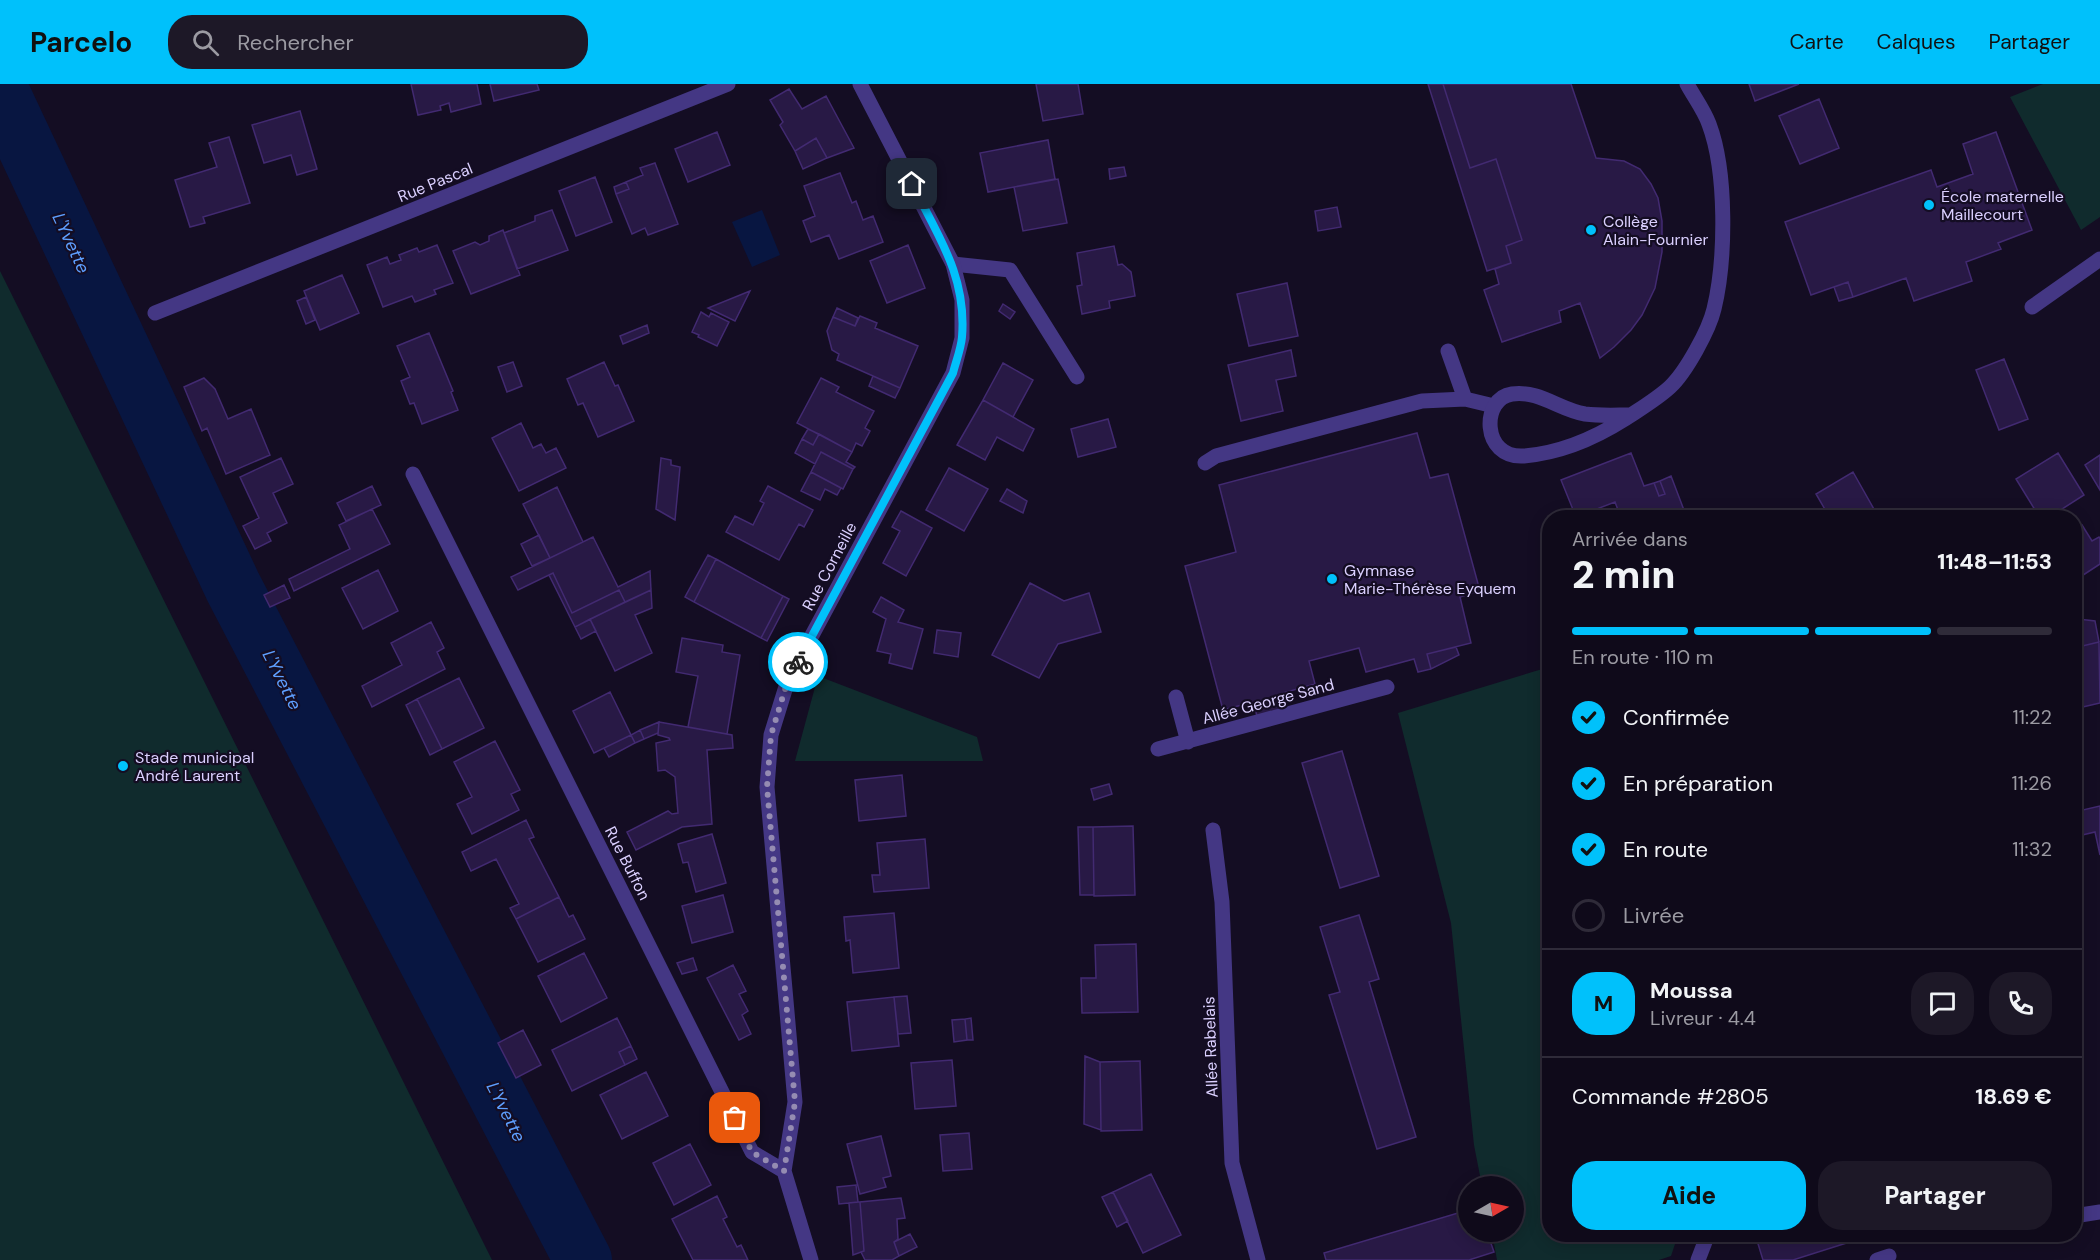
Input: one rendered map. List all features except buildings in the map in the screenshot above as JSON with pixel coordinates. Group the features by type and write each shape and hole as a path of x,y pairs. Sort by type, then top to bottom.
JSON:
{"street":[{"name":"Rue Pascal","path":"155,313 728,84"},
{"name":"Rue Corneille","path":"784,1171 795,1102 767,787 771,735 788,680 953,373 962,338 962,300 953,264 860,84"},
{"path":"1631,415 1584,414 1533,394 1510,394 1494,406 1489,426 1496,445 1512,457 1543,454 1601,435 1631,415 1671,386 1694,354 1714,311 1722,269 1722,178 1709,124 1687,84"},
{"path":"2032,307 2100,259"},
{"path":"953,264 1010,270 1077,377"},
{"path":"1448,351 1465,399"},
{"path":"1205,463 1216,456 1422,401 1465,399 1494,406"},
{"name":"Rue Buffon","path":"413,474 752,1152 784,1171"},
{"name":"Allée George Sand","path":"1158,749 1387,687"},
{"path":"1176,697 1188,742"},
{"name":"Allée Rabelais","path":"1213,830 1222,902 1232,1163 1258,1260"},
{"path":"784,1171 811,1260"},
{"path":"2082,1215 2100,1212"},
{"path":"1698,1260 1705,1242"}],"green space":[{"path":"2043,84 2100,84 2100,217 2081,230 2010,97"},
{"name":"Stade municipal André Laurent","path":"0,271 492,1260 0,1260"},
{"path":"1542,669 1542,1242 1676,1242 1671,1256 1659,1260 1497,1260 1494,1242 1524,1242 1524,1176 1480,1176 1474,1145 1451,923 1398,713"},
{"path":"818,676 977,737 983,761 795,761"}],"water":[{"path":"762,210 780,255 752,267 732,222"}],"waterway":[{"name":"L'Yvette","path":"0,91 233,587 583,1260"}],"way so far":[{"path":"735,1118 752,1152 784,1171 795,1102 767,787 771,735 788,680 798,662"}],"place":[{"name":"École maternelle Maillecourt","path":"1929,205"},
{"name":"Collège Alain-Fournier","path":"1591,230"},
{"name":"Gymnase Marie-Thérèse Eyquem","path":"1332,579"},
{"name":"Stade municipal André Laurent","path":"123,766"}],"route":[{"path":"798,662 953,373 962,338 962,300 953,264 912,184"}]}
